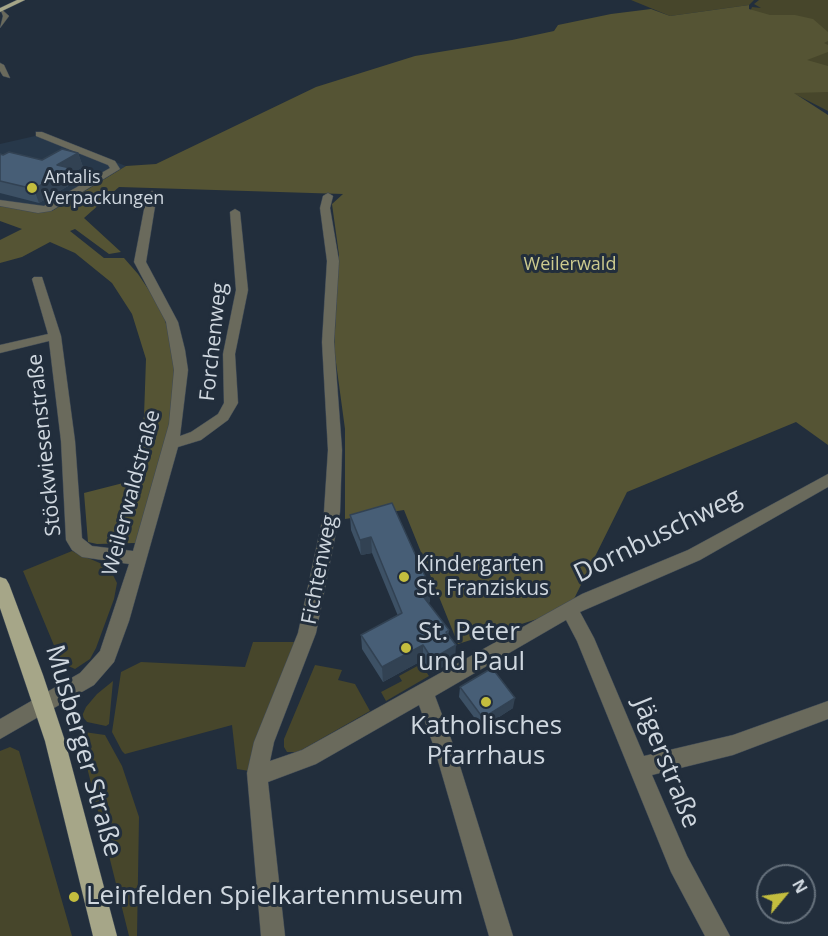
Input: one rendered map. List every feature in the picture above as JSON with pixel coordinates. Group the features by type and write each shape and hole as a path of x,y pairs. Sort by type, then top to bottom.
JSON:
{"main road":[{"path":"0,10 22,0"},
{"name":"Musberger Straße","path":"0,584 44,705 105,936"}],"street":[{"path":"0,10 6,16 0,26"},
{"path":"0,65 7,76"},
{"path":"0,203 38,210 47,209 115,169 112,163 39,134"},
{"name":"Weilerwaldstraße","path":"0,730 87,678 107,656 118,630 172,444 180,387 179,350 167,312 143,269 140,257 152,194"},
{"name":"Fichtenweg","path":"273,936 256,773 264,742 308,633 332,512 335,450 328,342 333,268 325,208 328,196"},
{"name":"Forchenweg","path":"172,444 196,436 223,417 231,403 229,354 242,290 236,237 236,212"},
{"name":"Stöckwiesenstraße","path":"38,279 55,336 68,441 75,540 88,552 139,559"},
{"path":"0,349 55,336"},
{"name":"Dornbuschweg","path":"256,773 277,770 309,757 569,609 633,579 694,555 828,480"},
{"name":"Jägerstraße","path":"569,609 585,638 679,864 718,936"},
{"path":"423,691 444,747 501,936"},
{"path":"638,768 748,740 828,710"}],"shaded area":[{"path":"631,0 754,0 749,5 670,16"},
{"path":"759,0 828,0 828,87 748,17 752,7 761,8 754,4"},
{"path":"828,92 828,111 793,93"},
{"path":"35,136 84,150 126,166 52,211 0,203 0,144"},
{"path":"72,551 102,564 104,569 113,575 117,583 114,599 96,648 90,659 75,669 64,664 58,655 23,571"},
{"path":"253,642 299,642 249,771 237,769 232,725 125,754 122,751 112,732 121,672 141,662 245,667"},
{"path":"421,664 429,676 386,701 381,692 402,681 399,676"},
{"path":"315,665 342,670 338,680 355,684 370,711 298,752 287,752 284,739"},
{"path":"113,681 109,724 106,726 87,722 82,716 86,707"},
{"path":"84,732 105,735 122,766 139,817 137,936 129,936 79,735"},
{"path":"10,747 19,751 72,936 0,936 0,751"}],"green space":[{"name":"Weilerwald","path":"749,5 749,9 770,15 795,15 813,19 828,32 828,41 824,43 828,45 828,52 807,60 828,66 828,92 794,93 828,115 828,445 796,422 627,492 569,609 458,644 404,510 345,519 345,429 334,348 339,255 332,204 343,194 119,187 84,218 121,252 109,254 75,229 70,231 104,258 124,258 161,308 176,355 171,417 141,540 135,543 97,544 88,542 84,493 131,481 144,416 146,359 132,314 112,283 75,253 50,242 22,257 0,263 0,240 22,229 0,221 0,203 52,211 126,166 156,164 316,87 415,56 554,31 558,25 611,14 651,9 670,16"}],"building":[{"path":"62,149 78,153 57,165 70,168 34,189 0,181 0,154 9,152 42,160"},
{"path":"392,503 430,587 419,591 449,630 446,632 456,645 432,659 423,645 382,667 361,635 402,613 371,537 360,540 350,515"},
{"name":"Katholisches Pfarrhaus","path":"492,668 515,698 483,718 460,687"}],"place":[{"name":"Antalis Verpackungen","path":"32,188"},
{"name":"Kindergarten St. Franziskus","path":"404,577"},
{"name":"St. Peter und Paul","path":"406,648"},
{"name":"Katholisches Pfarrhaus","path":"486,702"},
{"name":"Leinfelden Spielkartenmuseum","path":"74,897"}]}
